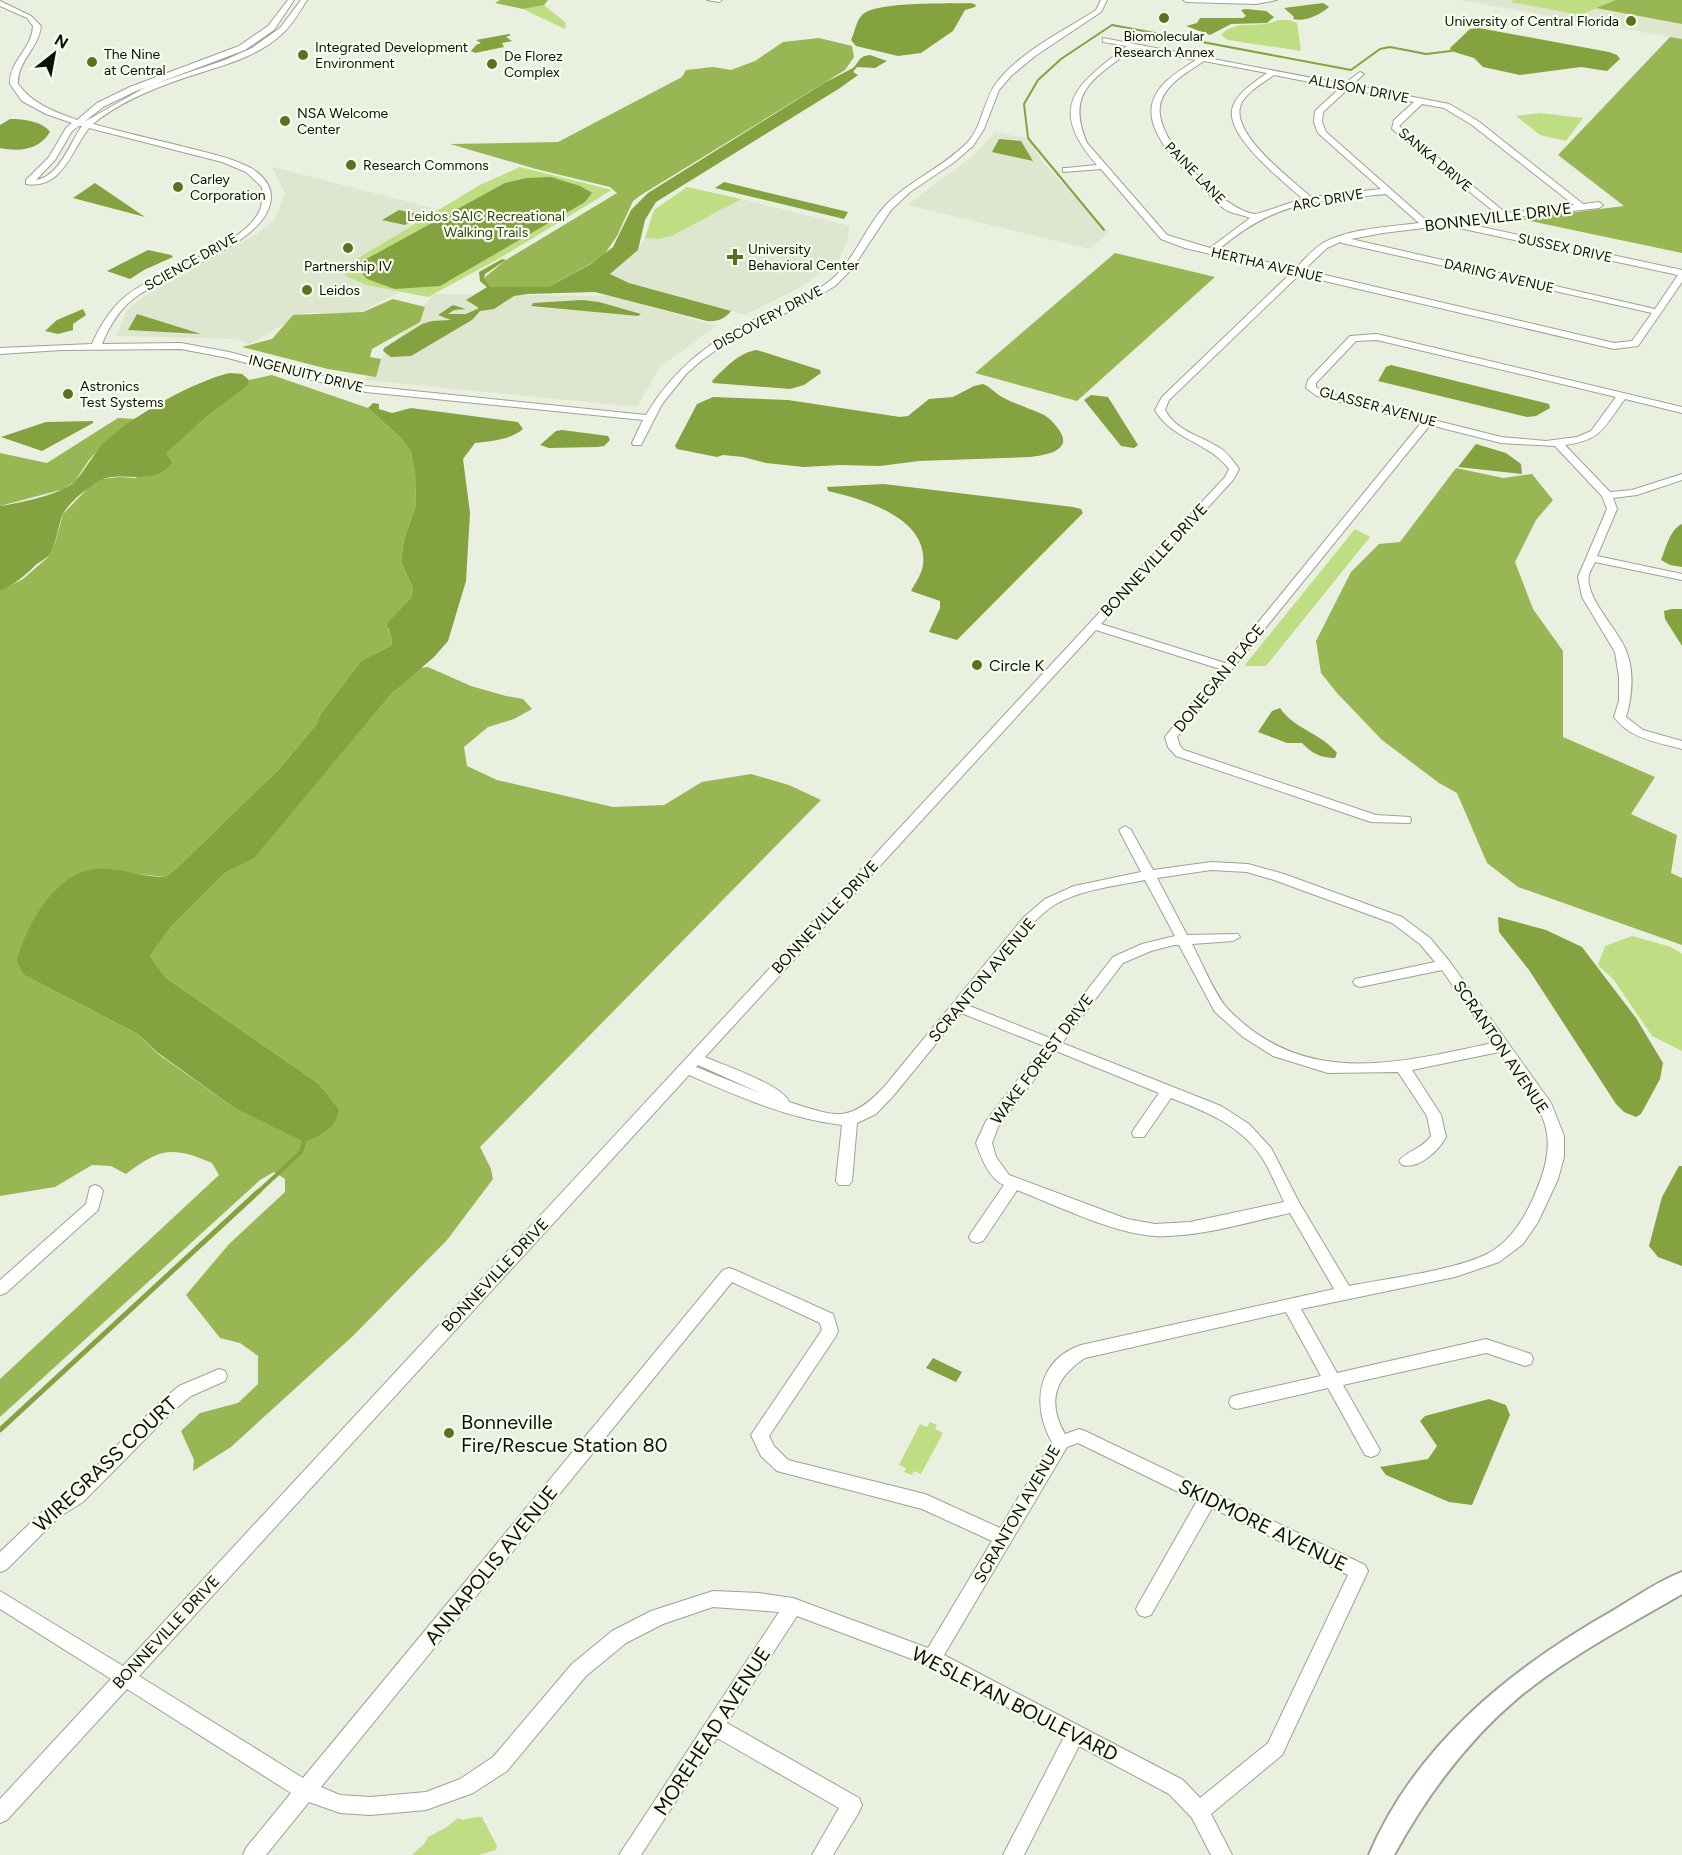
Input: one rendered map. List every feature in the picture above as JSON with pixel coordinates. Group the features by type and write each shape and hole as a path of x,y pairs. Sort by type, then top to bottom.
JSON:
{"main road":[{"path":"1381,1855 1404,1813 1436,1768 1491,1708 1558,1656 1682,1582"}],"street":[{"path":"82,118 75,143 59,168 50,177 35,183 29,182 42,171 69,130 82,118 100,105 133,89 231,53 250,43 271,28 291,0"},
{"path":"59,111 82,118 142,92 242,55 271,39 284,28 304,0"},
{"path":"710,0 720,0"},
{"name":"DISCOVERY DRIVE","path":"637,443 648,418 671,382 700,356 739,330 816,295 845,273 888,208 908,190 954,160 979,133 993,95 1000,83 1017,67 1099,11 1104,0"},
{"path":"1185,0 1256,2 1274,0"},
{"name":"SCIENCE DRIVE","path":"0,3 28,17 37,26 36,38 16,69 13,80 14,87 24,99 54,116 82,118 125,135 216,156 247,169 266,187 267,201 263,212 241,235 140,290 117,309 102,330 96,346"},
{"path":"271,28 284,28"},
{"name":"ALLISON DRIVE","path":"1106,40 1446,106 1462,114 1581,207"},
{"name":"HERTHA AVENUE","path":"1133,45 1093,76 1083,87 1075,104 1075,125 1083,144 1101,167 1164,237 1188,246 1614,346 1635,344 1658,312"},
{"path":"231,53 242,55"},
{"name":"PAINE LANE","path":"1202,58 1162,92 1155,104 1154,120 1161,138 1221,202 1231,209 1257,217"},
{"path":"1273,72 1244,96 1236,108 1236,121 1243,136 1309,200"},
{"path":"1360,74 1319,111 1318,122 1322,133 1426,225"},
{"name":"SANKA DRIVE","path":"1420,101 1397,122 1395,127 1504,216"},
{"name":"SCIENCE DRIVE","path":"39,107 128,129 153,140"},
{"path":"75,143 98,135 125,135"},
{"path":"1066,170 1101,167"},
{"name":"ARC DRIVE","path":"1212,251 1257,217 1309,200 1386,190"},
{"name":"BONNEVILLE DRIVE","path":"0,1813 1229,478 1234,469 1228,457 1216,448 1177,430 1163,419 1160,410 1165,399 1324,246 1340,239 1383,230 1599,205"},
{"name":"SUSSEX DRIVE","path":"1449,222 1682,275"},
{"name":"DARING AVENUE","path":"1340,239 1658,312"},
{"path":"1658,312 1682,275"},
{"path":"61,347 85,341 102,330 109,340 129,345"},
{"name":"GLASSER AVENUE","path":"1623,395 1595,433 1579,440 1559,444 1522,444 1320,394 1311,388 1311,382 1353,338 1366,336 1623,395 1682,410"},
{"name":"INGENUITY DRIVE","path":"0,351 129,345 203,349 317,379 366,389 648,418"},
{"name":"DONEGAN PLACE","path":"1406,819 1375,819 1180,753 1174,747 1171,737 1428,422"},
{"path":"1559,444 1607,495 1612,509 1582,577 1588,597 1621,652 1625,701 1620,717 1625,725 1638,732 1682,745"},
{"path":"1607,495 1634,493 1682,477"},
{"path":"1592,558 1682,577"},
{"path":"1093,625 1228,668"},
{"path":"1125,830 1220,1009 1248,1034 1278,1052 1328,1068 1366,1069 1402,1067 1503,1046"},
{"name":"SCRANTON AVENUE","path":"850,1120 871,1110 890,1091 1029,920 1050,902 1079,889 1147,875 1211,866 1248,868 1279,877 1397,920 1425,941 1445,965 1546,1107 1557,1136 1556,1157 1550,1179 1530,1222 1517,1240 1493,1258 1455,1271 1081,1352 1058,1369 1046,1402 1052,1428 1061,1442 932,1658"},
{"name":"WAKE FOREST DRIVE","path":"1233,937 1183,939 1141,947 1118,960 991,1125 984,1143 989,1159 1004,1179 1125,1226 1155,1230 1190,1228 1294,1206"},
{"path":"1360,982 1445,965"},
{"path":"960,1007 1216,1110 1244,1128 1266,1152 1294,1206 1345,1293"},
{"path":"691,1063 753,1096 821,1118 850,1120 844,1181"},
{"path":"1402,1067 1434,1114 1438,1137 1429,1150 1407,1161"},
{"path":"1139,1132 1169,1090"},
{"path":"977,1237 1013,1183"},
{"path":"0,1289 93,1206 94,1191"},
{"name":"ANNAPOLIS AVENUE","path":"253,1855 729,1274 827,1319 830,1331 760,1435 767,1451 783,1466 925,1502 1004,1538"},
{"path":"1291,1306 1371,1450"},
{"path":"1237,1402 1486,1346 1525,1359"},
{"name":"WIREGRASS COURT","path":"0,1564 52,1512 76,1497 167,1406 185,1391 219,1376"},
{"name":"SKIDMORE AVENUE","path":"1061,1442 1079,1436 1359,1571 1275,1749 1199,1811"},
{"path":"1145,1609 1208,1499"},
{"name":"WESLEYAN BOULEVARD","path":"0,1599 306,1791 340,1804 370,1806 426,1801 466,1786 500,1764 579,1670 619,1637 658,1617 713,1599 759,1601 793,1606 932,1658 1176,1787 1199,1811 1222,1855"},
{"name":"MOREHEAD AVENUE","path":"629,1855 716,1727 793,1606"},
{"path":"716,1727 852,1805 822,1855"},
{"path":"1012,1855 1076,1733"}],"shaded area":[{"path":"500,0 548,0 544,5 523,9 495,3"},
{"name":"University of Central Florida","path":"1458,0 1682,0 1682,39 1670,37"},
{"path":"1616,0 1682,0 1682,24 1596,8"},
{"path":"971,3 976,5 975,7 965,10 953,31 921,53 898,56 856,46 851,40 863,14 872,10 899,5"},
{"path":"1323,3 1329,7 1317,15 1302,20 1293,19 1294,17 1284,8"},
{"path":"1241,10 1266,11 1274,17 1267,23 1231,24 1210,35 1186,26 1197,23 1200,18 1243,18 1246,16"},
{"path":"1479,28 1609,52 1620,59 1607,71 1581,67 1520,75 1483,67 1474,58 1451,51 1450,48 1470,29"},
{"path":"511,35 506,37 512,41 502,43 504,47 475,53 471,51 481,43 476,40"},
{"path":"1670,37 1682,39 1682,253 1521,219 1624,206 1558,155"},
{"path":"819,38 852,46 854,57 845,70 633,201 617,236 604,255 548,287 490,288 484,278 506,260 617,193 610,187 536,169 450,144 558,142 682,77 686,70 713,67 731,70 755,61 783,42"},
{"path":"870,55 887,61 875,68 857,67 853,72 858,75 840,88 656,202 645,220 638,250 610,274 629,283 731,311 723,318 707,321 595,292 527,294 514,296 494,309 480,311 472,320 411,356 391,357 383,351 384,348 422,324 451,320 438,315 453,305 466,309 454,310 448,314 466,314 479,308 466,300 487,287 480,281 479,272 502,259 506,260 485,274 484,278 490,287 548,287 591,264 613,247 631,210 648,193 824,83 853,68 859,60"},
{"path":"10,119 37,123 50,132 35,146 15,150 0,148 0,125"},
{"path":"995,132 1030,139 1043,163 1109,232 1090,249 907,205 972,157"},
{"path":"999,139 1021,141 1033,161 992,152"},
{"path":"272,167 452,213 402,291 358,313 303,313 250,344 236,339 116,336 127,310 151,292 257,234 275,219 285,193"},
{"name":"Leidos SAIC Recreational Walking Trails","path":"551,177 580,186 592,193 585,202 440,286 395,289 367,279 360,271 359,263 505,183 527,178"},
{"path":"724,182 848,212 844,219 715,188"},
{"path":"95,183 145,217 73,198"},
{"name":"University Behavioral Center","path":"741,199 849,226 848,239 839,260 801,287 745,315 629,283 610,274 638,250 645,238 659,239 672,236"},
{"path":"399,210 422,215 405,225 382,220"},
{"path":"148,250 173,257 130,279 107,271"},
{"path":"1115,253 1215,277 1077,401 975,373"},
{"path":"434,294 613,296 716,326 660,367 637,407 364,380"},
{"path":"393,299 425,307 420,322 372,349 370,357 381,359 376,377 328,369 242,347 272,339 293,315 363,312"},
{"path":"582,300 599,302 641,314 638,316 531,306 533,303"},
{"path":"83,309 86,315 73,324 73,330 58,334 45,331 57,320"},
{"path":"137,314 201,334 128,330"},
{"path":"757,350 820,370 821,373 804,385 790,389 713,383 712,381 732,362 750,351"},
{"path":"1391,365 1549,404 1550,408 1536,416 1527,417 1378,381 1386,367"},
{"path":"230,373 242,374 249,380 247,386 206,417 166,453 172,463 165,470 146,477 107,478 89,488 65,511 48,556 16,582 0,591 0,506 39,498 68,487 79,477 104,443 135,419 183,391"},
{"path":"272,375 368,408 401,438 411,452 415,473 416,505 404,539 401,562 413,588 411,598 388,629 392,645 361,661 320,715 316,725 279,769 177,868 165,877 96,869 24,975 138,1034 158,1054 236,1109 305,1142 339,1109 319,1084 166,978 150,956 171,927 226,872 254,857 392,693 418,668 428,667 471,686 523,699 532,709 514,719 488,727 464,747 467,766 497,780 613,807 664,805 702,782 751,774 789,785 821,800 480,1147 491,1169 493,1179 447,1240 354,1335 231,1447 193,1471 194,1460 181,1431 200,1413 238,1403 258,1384 258,1356 240,1343 220,1338 186,1295 229,1244 285,1192 285,1179 274,1172 260,1180 0,1417 0,1379 219,1175 212,1163 186,1154 167,1152 148,1159 126,1174 111,1166 92,1165 55,1187 0,1196 0,591 23,579 47,558 55,543 63,514 89,487 101,479 136,478 206,417 246,386 249,380"},
{"path":"983,384 1002,397 1050,419 1063,437 1060,447 1050,453 1030,457 919,461 880,466 804,467 766,463 743,457 723,455 717,457 677,449 675,446 697,404 713,397 788,400 900,417 908,416 929,399 953,397"},
{"path":"1091,395 1108,397 1138,445 1134,448 1121,446 1084,400"},
{"path":"373,403 379,404 379,409 392,413 411,408 518,422 523,429 507,438 475,443 463,459 470,513 466,581 448,641 434,657 392,693 254,858 226,872 171,927 150,956 166,978 319,1084 339,1109 334,1122 327,1130 304,1142 236,1109 158,1053 138,1034 24,975 17,961 27,933 44,904 55,891 80,873 95,869 112,869 165,877 177,868 279,769 316,725 320,715 361,661 392,645 387,624 411,598 413,588 401,562 404,539 416,505 415,473 411,452 401,438 368,408"},
{"path":"118,418 136,419 108,439 89,460 75,481 64,489 0,506 0,453 47,463"},
{"path":"93,421 42,451 1,437 46,422"},
{"path":"556,431 608,436 610,440 604,446 597,447 549,448 540,445"},
{"path":"1476,444 1506,453 1521,464 1522,474 1458,467"},
{"path":"1456,468 1503,478 1532,474 1553,500 1536,520 1515,562 1533,609 1563,651 1563,737 1655,777 1631,814 1677,835 1671,873 1682,878 1682,945 1518,887 1487,863 1457,793 1439,783 1382,740 1321,673 1316,641 1351,572 1379,544 1400,542"},
{"path":"884,484 1073,507 1081,509 1083,513 957,640 929,632 940,608 940,601 911,591 923,565 922,549 916,535 891,513 858,499 828,491 827,487"},
{"path":"1682,524 1682,567 1670,565 1661,560 1671,534"},
{"path":"1682,609 1682,646 1665,619 1664,611"},
{"path":"1280,708 1293,721 1331,746 1337,753 1335,758 1317,754 1302,743 1287,743 1258,732 1272,711"},
{"path":"1498,917 1546,930 1582,947 1636,1018 1663,1063 1660,1079 1641,1114 1636,1117 1624,1112 1616,1104 1529,970 1499,932"},
{"path":"1679,1166 1682,1166 1682,1266 1658,1257 1649,1246 1662,1197"},
{"path":"933,1358 962,1372 956,1382 926,1368"},
{"path":"1489,1399 1506,1405 1510,1415 1472,1505 1449,1502 1386,1475 1380,1467 1428,1459 1437,1446 1420,1421 1425,1416"}],"green space":[{"path":"1514,0 1616,0 1581,15 1511,2"},
{"path":"544,5 566,23 565,29 523,9"},
{"path":"1278,20 1297,23 1301,51 1228,40 1221,35 1241,25 1271,23"},
{"path":"1540,113 1583,118 1566,141 1540,135 1516,116"},
{"name":"Leidos SAIC Recreational Walking Trails","path":"520,167 612,190 500,258 428,297 367,285 348,277 340,269 480,185"},
{"path":"687,187 741,199 672,236 659,239 645,238 654,210"},
{"path":"1355,529 1370,537 1266,666 1244,666"},
{"path":"1632,936 1671,947 1682,954 1682,1051 1652,1036 1614,980 1598,965 1605,946"},
{"path":"930,1422 937,1425 935,1429 943,1433 921,1474 914,1471 912,1475 904,1472 906,1468 899,1465 920,1424 927,1427"},
{"path":"482,1817 497,1846 496,1850 479,1855 412,1855 428,1837 458,1818 463,1820"}],"waterway":[{"path":"1104,230 1028,138 1024,104 1038,80 1061,59 1112,25 1351,70 1380,49 1390,47 1426,54 1451,51"},
{"path":"257,1193 301,1152 304,1142"},
{"path":"0,1430 259,1191"}],"place":[{"name":"Biomolecular Research Annex","path":"1164,18"},
{"name":"University of Central Florida","path":"1631,21"},
{"name":"Integrated Development Environment","path":"303,55"},
{"name":"The Nine at Central","path":"92,62"},
{"name":"De Florez Complex","path":"492,64"},
{"name":"NSA Welcome Center","path":"285,121"},
{"name":"Research Commons","path":"351,165"},
{"name":"Carley Corporation","path":"178,187"},
{"name":"Partnership IV","path":"348,248"},
{"name":"University Behavioral Center","path":"735,257"},
{"name":"Leidos","path":"307,290"},
{"name":"Astronics Test Systems","path":"68,394"},
{"name":"Circle K","path":"977,665"},
{"name":"Bonneville Fire/Rescue Station 80","path":"449,1433"}]}
